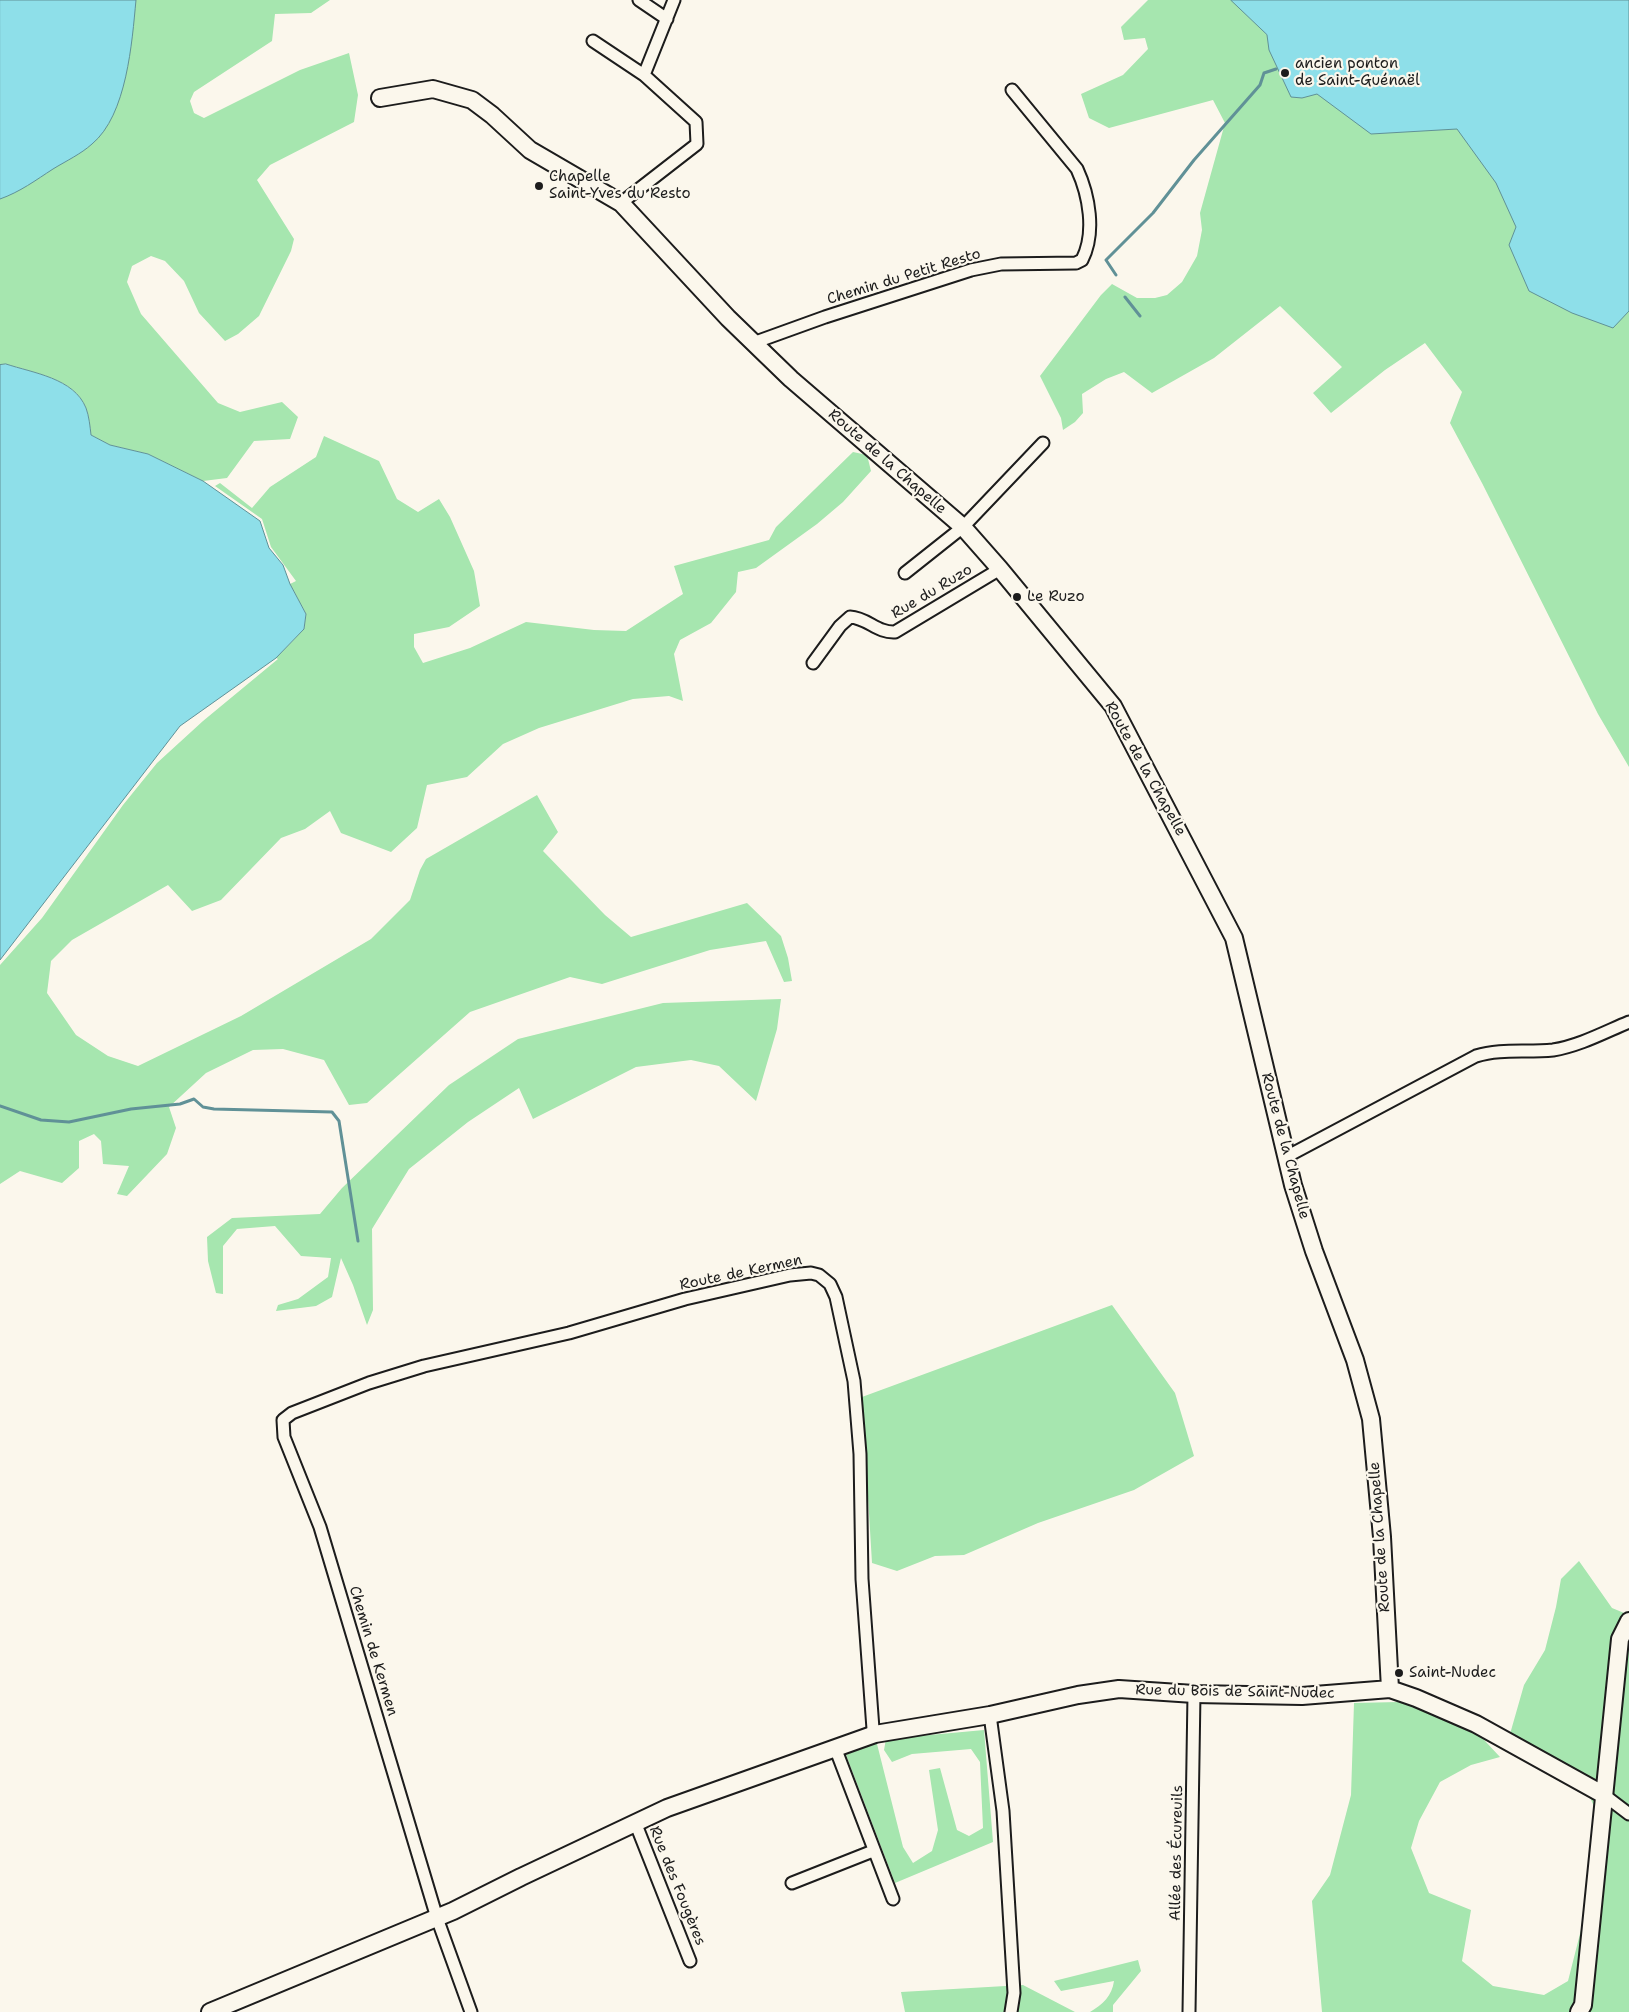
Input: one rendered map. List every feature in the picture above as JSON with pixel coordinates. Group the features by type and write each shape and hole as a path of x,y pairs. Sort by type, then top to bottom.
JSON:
{"street":[{"path":"639,0 666,19"},
{"path":"644,76 674,0"},
{"path":"593,41 644,76 696,122 697,144 621,203"},
{"name":"Route de la Chapelle","path":"380,98 433,89 472,100 530,150 621,203 753,343 791,379 963,527 1113,706 1234,938 1292,1185 1314,1251 1355,1360 1371,1419 1382,1537 1390,1689"},
{"name":"Chemin du Petit Resto","path":"753,343 844,310 971,270 1001,264 1076,264 1082,260 1087,247 1089,221 1087,196 1083,181 1077,169 1012,90"},
{"path":"905,573 963,527 1043,443"},
{"name":"Rue du Ruzo","path":"814,663 840,626 850,617 859,618 886,633 895,632 1000,569"},
{"path":"1286,1157 1476,1056 1496,1051 1538,1052 1561,1048 1629,1022"},
{"name":"Route de Kermen","path":"306,1407 369,1383 424,1366 569,1333 685,1299 790,1275 811,1273 818,1275 830,1284 840,1310 854,1381 860,1454 862,1579 875,1734"},
{"name":"Chemin de Kermen","path":"306,1407 292,1413 283,1420 284,1437 320,1527 437,1918"},
{"path":"1580,2012 1583,2005 1620,1639 1629,1621"},
{"name":"Rue du Bois de Saint-Nudec","path":"210,2012 437,1918 666,1808 836,1750 875,1734 990,1715 1078,1695 1119,1689 1194,1694 1302,1696 1390,1689 1476,1724 1604,1795"},
{"name":"Allée des Écureuils","path":"1189,2012 1194,1694"},
{"path":"990,1715 1002,1811 1014,1993 1011,2012"},
{"path":"836,1750 873,1851 893,1899"},
{"path":"1604,1795 1629,1814"},
{"name":"Rue des Fougères","path":"635,1822 690,1960"},
{"path":"792,1883 873,1851"},
{"path":"437,1918 471,2012"}],"green space":[{"path":"32,0 330,0 311,13 275,14 272,41 194,92 190,101 194,113 204,118 300,70 349,53 358,95 354,122 270,165 257,180 294,239 291,251 259,316 238,334 225,341 199,313 184,281 165,261 151,256 132,266 127,282 141,314 218,403 240,412 282,402 298,417 290,439 254,441 227,478 203,481 148,454 110,445 91,435 86,408 80,398 63,383 6,364 0,365 0,39"},
{"path":"1148,0 1629,0 1629,767 1598,714 1450,423 1462,392 1425,343 1385,370 1331,413 1313,393 1342,367 1280,306 1214,358 1152,393 1124,372 1106,379 1082,394 1083,413 1075,422 1063,430 1061,418 1040,376 1101,295 1112,284 1137,298 1155,298 1167,295 1182,282 1197,256 1202,230 1200,213 1225,123 1213,100 1109,128 1089,118 1081,94 1123,75 1148,49 1145,38 1124,40 1121,27"},
{"path":"324,436 379,461 397,499 418,512 439,499 450,517 474,571 480,606 449,627 414,634 414,647 423,663 470,648 526,622 594,630 626,631 683,594 674,566 769,540 776,527 853,452 867,455 871,471 843,502 817,524 756,568 738,572 736,592 711,623 680,640 674,654 683,701 669,696 633,699 539,728 503,744 467,777 427,785 417,828 391,852 341,833 330,811 305,829 281,838 221,900 192,911 168,885 72,940 51,961 47,993 76,1035 108,1056 138,1066 241,1016 371,939 410,900 420,870 426,859 537,795 558,832 543,851 605,915 631,937 747,903 781,936 788,958 792,981 784,982 766,941 710,950 602,984 570,977 470,1012 367,1103 349,1105 324,1060 283,1049 253,1050 206,1073 169,1107 176,1128 167,1154 127,1196 117,1194 129,1166 103,1164 101,1141 94,1134 79,1141 79,1168 62,1183 20,1171 0,1184 0,965 42,918 123,805 157,763 203,721 278,659 276,658 304,629 306,614 290,584 296,581 271,547 262,519 215,486 220,483 252,508 270,487 316,457"},
{"path":"781,999 777,1029 756,1101 719,1066 691,1060 636,1067 533,1119 519,1088 468,1122 409,1169 372,1229 373,1310 367,1325 341,1258 332,1297 316,1306 276,1311 278,1305 298,1299 328,1277 331,1258 301,1256 275,1226 237,1229 223,1246 223,1294 216,1293 208,1261 207,1237 232,1218 320,1214 342,1188 449,1085 518,1039 663,1003"},
{"path":"1112,1305 1175,1393 1194,1456 1134,1490 1038,1523 964,1555 935,1556 897,1571 872,1563 862,1397"},
{"path":"1579,1561 1612,1608 1629,1615 1629,2012 1322,2012 1312,1901 1330,1875 1351,1795 1354,1703 1399,1702 1472,1727 1500,1757 1471,1765 1440,1782 1419,1821 1411,1848 1429,1893 1471,1910 1462,1961 1493,1986 1544,1995 1568,1981 1583,1922 1597,1813 1578,1771 1510,1734 1524,1685 1545,1650 1561,1579"},
{"path":"984,1730 993,1842 895,1883 846,1755 876,1740 903,1847 913,1863 932,1851 938,1830 929,1770 940,1768 957,1830 969,1836 983,1828 980,1762 971,1749 912,1754 892,1762 884,1750 886,1739"},
{"path":"1138,1960 1141,1971 1113,2005 1113,2012 1090,2012 1106,1999 1114,1981 1061,1991 1054,1981"},
{"path":"1023,1985 1075,2012 905,2012 901,1992"}],"water":[{"path":"0,0 136,0 126,77 113,115 104,131 92,144 78,154 21,189 0,199"},
{"path":"1231,0 1629,0 1629,311 1613,328 1572,313 1529,291 1509,245 1516,227 1496,183 1457,129 1371,134 1317,94 1302,98 1291,97 1269,50 1267,35"},
{"path":"6,364 52,378 72,390 86,408 91,435 110,445 148,454 203,481 260,521 269,548 283,565 290,584 306,614 304,629 276,658 180,726 0,960 0,365"}],"waterway":[{"path":"1116,275 1106,260 1153,213 1194,160 1260,85 1264,73 1276,69"},
{"path":"1125,297 1140,316"},
{"path":"0,1106 41,1120 69,1122 131,1109 180,1104 194,1099 203,1107 214,1109 332,1112 339,1121 358,1241"}],"place":[{"name":"ancien ponton de Saint-Guénaël","path":"1285,73"},
{"name":"Chapelle Saint-Yves du Resto","path":"539,186"},
{"name":"Le Ruzo","path":"1017,597"},
{"name":"Saint-Nudec","path":"1399,1673"}]}
